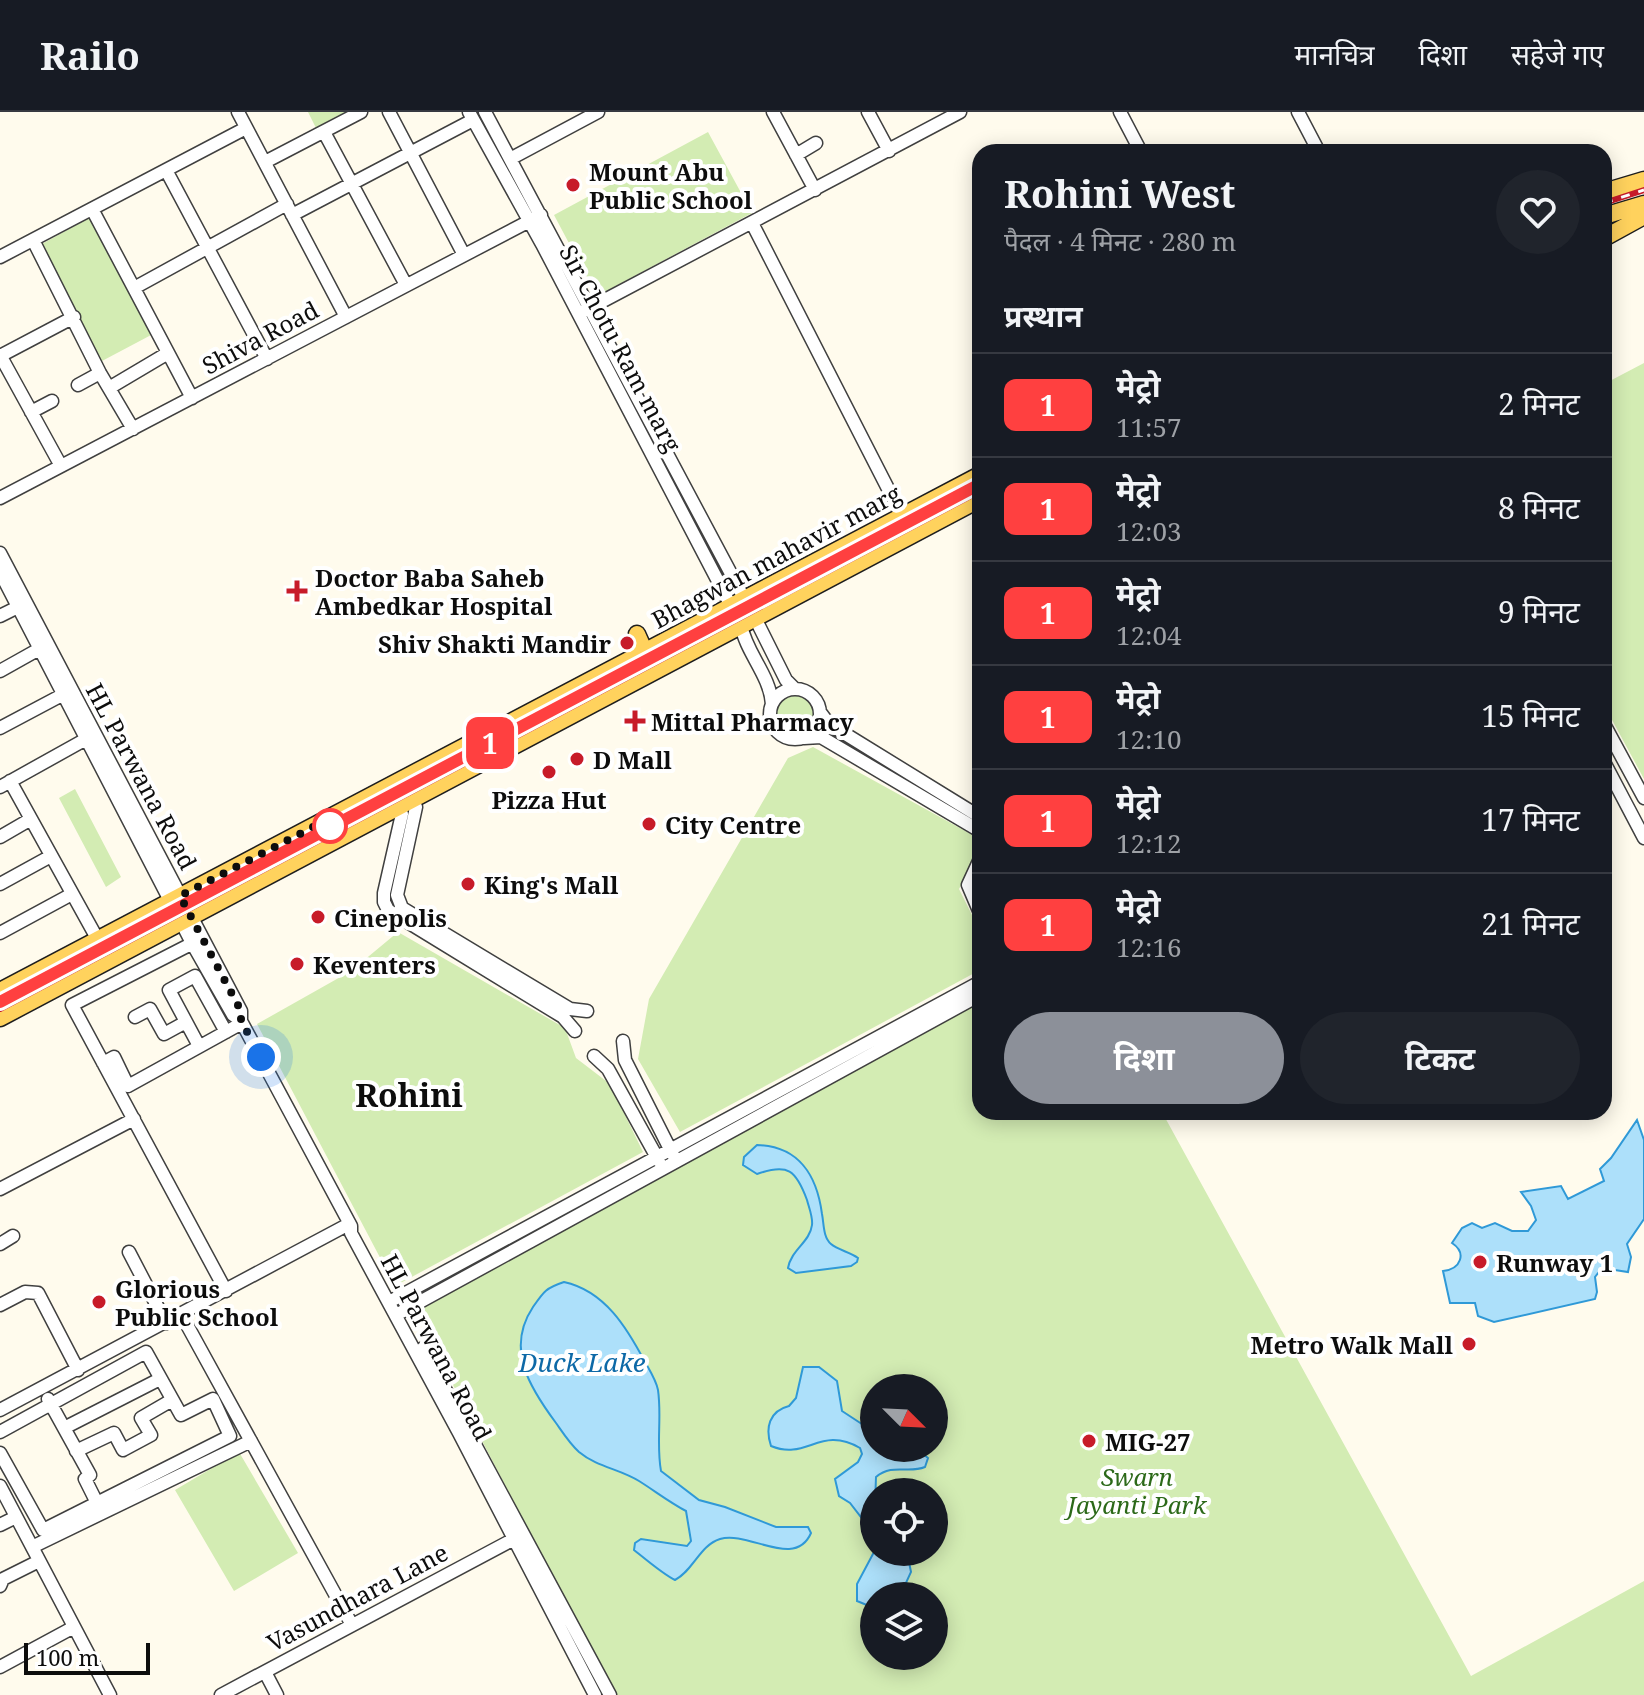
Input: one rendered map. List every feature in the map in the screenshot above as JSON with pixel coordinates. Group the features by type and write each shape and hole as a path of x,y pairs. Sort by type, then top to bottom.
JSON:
{"main road":[{"path":"1612,190 1644,180"},
{"path":"1612,214 1644,204"},
{"path":"1612,234 1644,216"},
{"name":"Bhagwan mahavir marg","path":"175,899 508,718 645,652 972,478"},
{"name":"Bhagwan mahavir marg","path":"0,1018 972,503"},
{"path":"637,634 645,652"},
{"path":"0,991 175,899"},
{"path":"48,966 59,987"}],"street":[{"path":"238,112 346,317"},
{"path":"265,162 361,112"},
{"path":"389,112 464,255"},
{"name":"Sir Chotu Ram marg","path":"485,112 510,159 535,218"},
{"path":"510,159 598,112"},
{"path":"773,112 815,190"},
{"path":"868,112 889,151"},
{"path":"584,311 960,112"},
{"path":"1120,112 1137,144"},
{"path":"1298,112 1315,144"},
{"path":"134,288 207,248 352,184 471,116"},
{"name":"Sir Chotu Ram marg","path":"471,116 535,218 738,603"},
{"path":"0,257 246,128"},
{"path":"324,132 406,285"},
{"path":"796,155 816,143"},
{"path":"166,170 267,359"},
{"path":"92,209 192,398"},
{"name":"Shiva Road","path":"0,498 535,218"},
{"path":"752,223 902,516"},
{"path":"33,240 100,373 133,429"},
{"path":"61,466 0,355 74,317"},
{"path":"109,388 168,353"},
{"path":"78,385 100,373"},
{"path":"31,412 52,401"},
{"name":"HL Parwana Road","path":"0,553 175,899"},
{"name":"HL Parwana Road","path":"0,572 197,941 241,1011 242,1022 350,1225 351,1233 392,1299 595,1695"},
{"path":"0,616 18,607"},
{"path":"748,622 786,680 795,689 813,697 829,724 972,812"},
{"path":"748,622 745,639 771,690 770,719 777,732 789,739 821,737 972,826"},
{"path":"0,671 41,648"},
{"path":"772,704 781,693 795,689"},
{"path":"0,728 64,694"},
{"path":"804,738 815,729 820,712"},
{"path":"88,738 5,784 31,819 98,940"},
{"path":"1612,739 1644,798"},
{"path":"1612,777 1644,838"},
{"path":"416,807 397,895 402,908 570,1009 587,1011"},
{"path":"402,814 384,893 388,910 563,1017 575,1031"},
{"path":"0,837 31,819"},
{"path":"0,884 51,856"},
{"path":"0,933 72,894"},
{"path":"197,941 72,1005 226,1291"},
{"path":"199,1046 169,990 195,976 226,1032"},
{"path":"673,1155 972,987"},
{"path":"135,1017 172,996"},
{"path":"392,1299 972,999"},
{"path":"150,1009 164,1034 186,1022"},
{"path":"103,1063 114,1057 128,1086 242,1022"},
{"path":"623,1041 625,1060 673,1155"},
{"path":"594,1056 608,1069 659,1162"},
{"path":"0,1189 134,1119"},
{"path":"610,1695 399,1313 659,1162"},
{"path":"0,1402 166,1323 350,1225"},
{"path":"0,1244 13,1236"},
{"path":"129,1252 166,1323"},
{"path":"0,1305 25,1292 38,1293 76,1367"},
{"path":"181,1314 352,1625"},
{"path":"0,1432 146,1352 181,1415 213,1399 230,1436 168,1474 32,1547"},
{"path":"0,1410 43,1389 76,1367"},
{"path":"64,1428 160,1379"},
{"path":"43,1389 90,1475 85,1479 97,1503"},
{"path":"76,1451 114,1433 123,1450 142,1440 151,1435 141,1418 172,1400"},
{"path":"0,1453 43,1530 97,1503 251,1441"},
{"path":"0,1486 110,1695"},
{"path":"0,1525 16,1517"},
{"name":"Vasundhara Lane","path":"221,1695 514,1539"},
{"path":"0,1586 3,1579 39,1561"},
{"path":"0,1667 74,1627"},
{"path":"265,1672 277,1695"}],"green space":[{"path":"308,112 347,112 316,128"},
{"path":"708,132 752,213 597,296 554,215"},
{"path":"91,217 153,334 102,361 40,245"},
{"path":"1644,363 1644,779 1612,720 1612,380"},
{"path":"795,696 808,702 814,715 808,728 795,734 782,728 776,715 782,702"},
{"path":"813,747 972,835 972,865 959,889 972,915 972,974 680,1132 638,1059 649,999 788,758"},
{"path":"75,789 121,877 106,887 59,798"},
{"path":"398,932 565,1028 576,1058 610,1084 643,1152 395,1286 257,1024 351,971"},
{"name":"Swarn Jayanti Park","path":"972,1003 972,1120 1166,1120 1471,1676 1644,1581 1644,1695 614,1695 411,1304"},
{"path":"239,1452 298,1553 234,1591 175,1490"}],"water":[{"path":"1637,1120 1644,1140 1644,1219 1627,1244 1631,1257 1628,1272 1602,1268 1595,1277 1595,1299 1494,1322 1478,1316 1475,1303 1450,1303 1443,1271 1454,1267 1460,1260 1459,1251 1452,1243 1462,1228 1472,1223 1482,1228 1495,1223 1512,1231 1528,1231 1536,1220 1521,1192 1561,1186 1568,1199 1604,1181 1600,1169"},
{"path":"757,1145 784,1151 803,1166 816,1187 826,1238 834,1246 858,1258 857,1262 851,1266 796,1273 788,1268 811,1231 811,1212 799,1182 790,1172 776,1169 757,1174 743,1165 744,1157"},
{"name":"Duck Lake","path":"564,1282 603,1302 631,1336 653,1376 659,1400 661,1471 699,1500 776,1527 808,1527 811,1533 804,1544 783,1549 744,1539 720,1539 707,1547 675,1580 634,1550 635,1543 641,1539 687,1546 691,1541 686,1511 632,1477 579,1452 546,1410 524,1368 521,1338 525,1323 543,1294"},
{"path":"803,1367 819,1367 837,1381 842,1411 860,1423 860,1448 834,1440 794,1449 771,1446 768,1433 770,1421 796,1398"},
{"path":"860,1458 860,1462 927,1462 925,1467 913,1470 894,1470 876,1478 860,1478 860,1516 850,1503 839,1496 835,1479"},
{"path":"867,1566 910,1566 911,1572 906,1582 860,1582 860,1602 857,1601 857,1584"}],"railway":[{"path":"1612,200 1644,190"},
{"path":"0,1009 972,495"}],"metro line":[{"name":"1","path":"0,1002 972,488"}],"place":[{"name":"Mount Abu Public School","path":"573,185"},
{"name":"Doctor Baba Saheb Ambedkar Hospital","path":"297,591"},
{"name":"Shiv Shakti Mandir","path":"627,643"},
{"name":"Mittal Pharmacy","path":"635,721"},
{"name":"D Mall","path":"577,759"},
{"name":"Pizza Hut","path":"549,772"},
{"name":"City Centre","path":"649,824"},
{"name":"King's Mall","path":"468,884"},
{"name":"Cinepolis","path":"318,917"},
{"name":"Keventers","path":"297,964"},
{"name":"Runway 1","path":"1480,1262"},
{"name":"Glorious Public School","path":"99,1302"},
{"name":"Metro Walk Mall","path":"1469,1344"},
{"name":"MIG-27","path":"1089,1441"}],"district":[{"name":"Rohini","path":"409,1094"}],"route":[{"path":"261,1057 241,1021 241,1011 180,896 317,825 330,826"}]}
